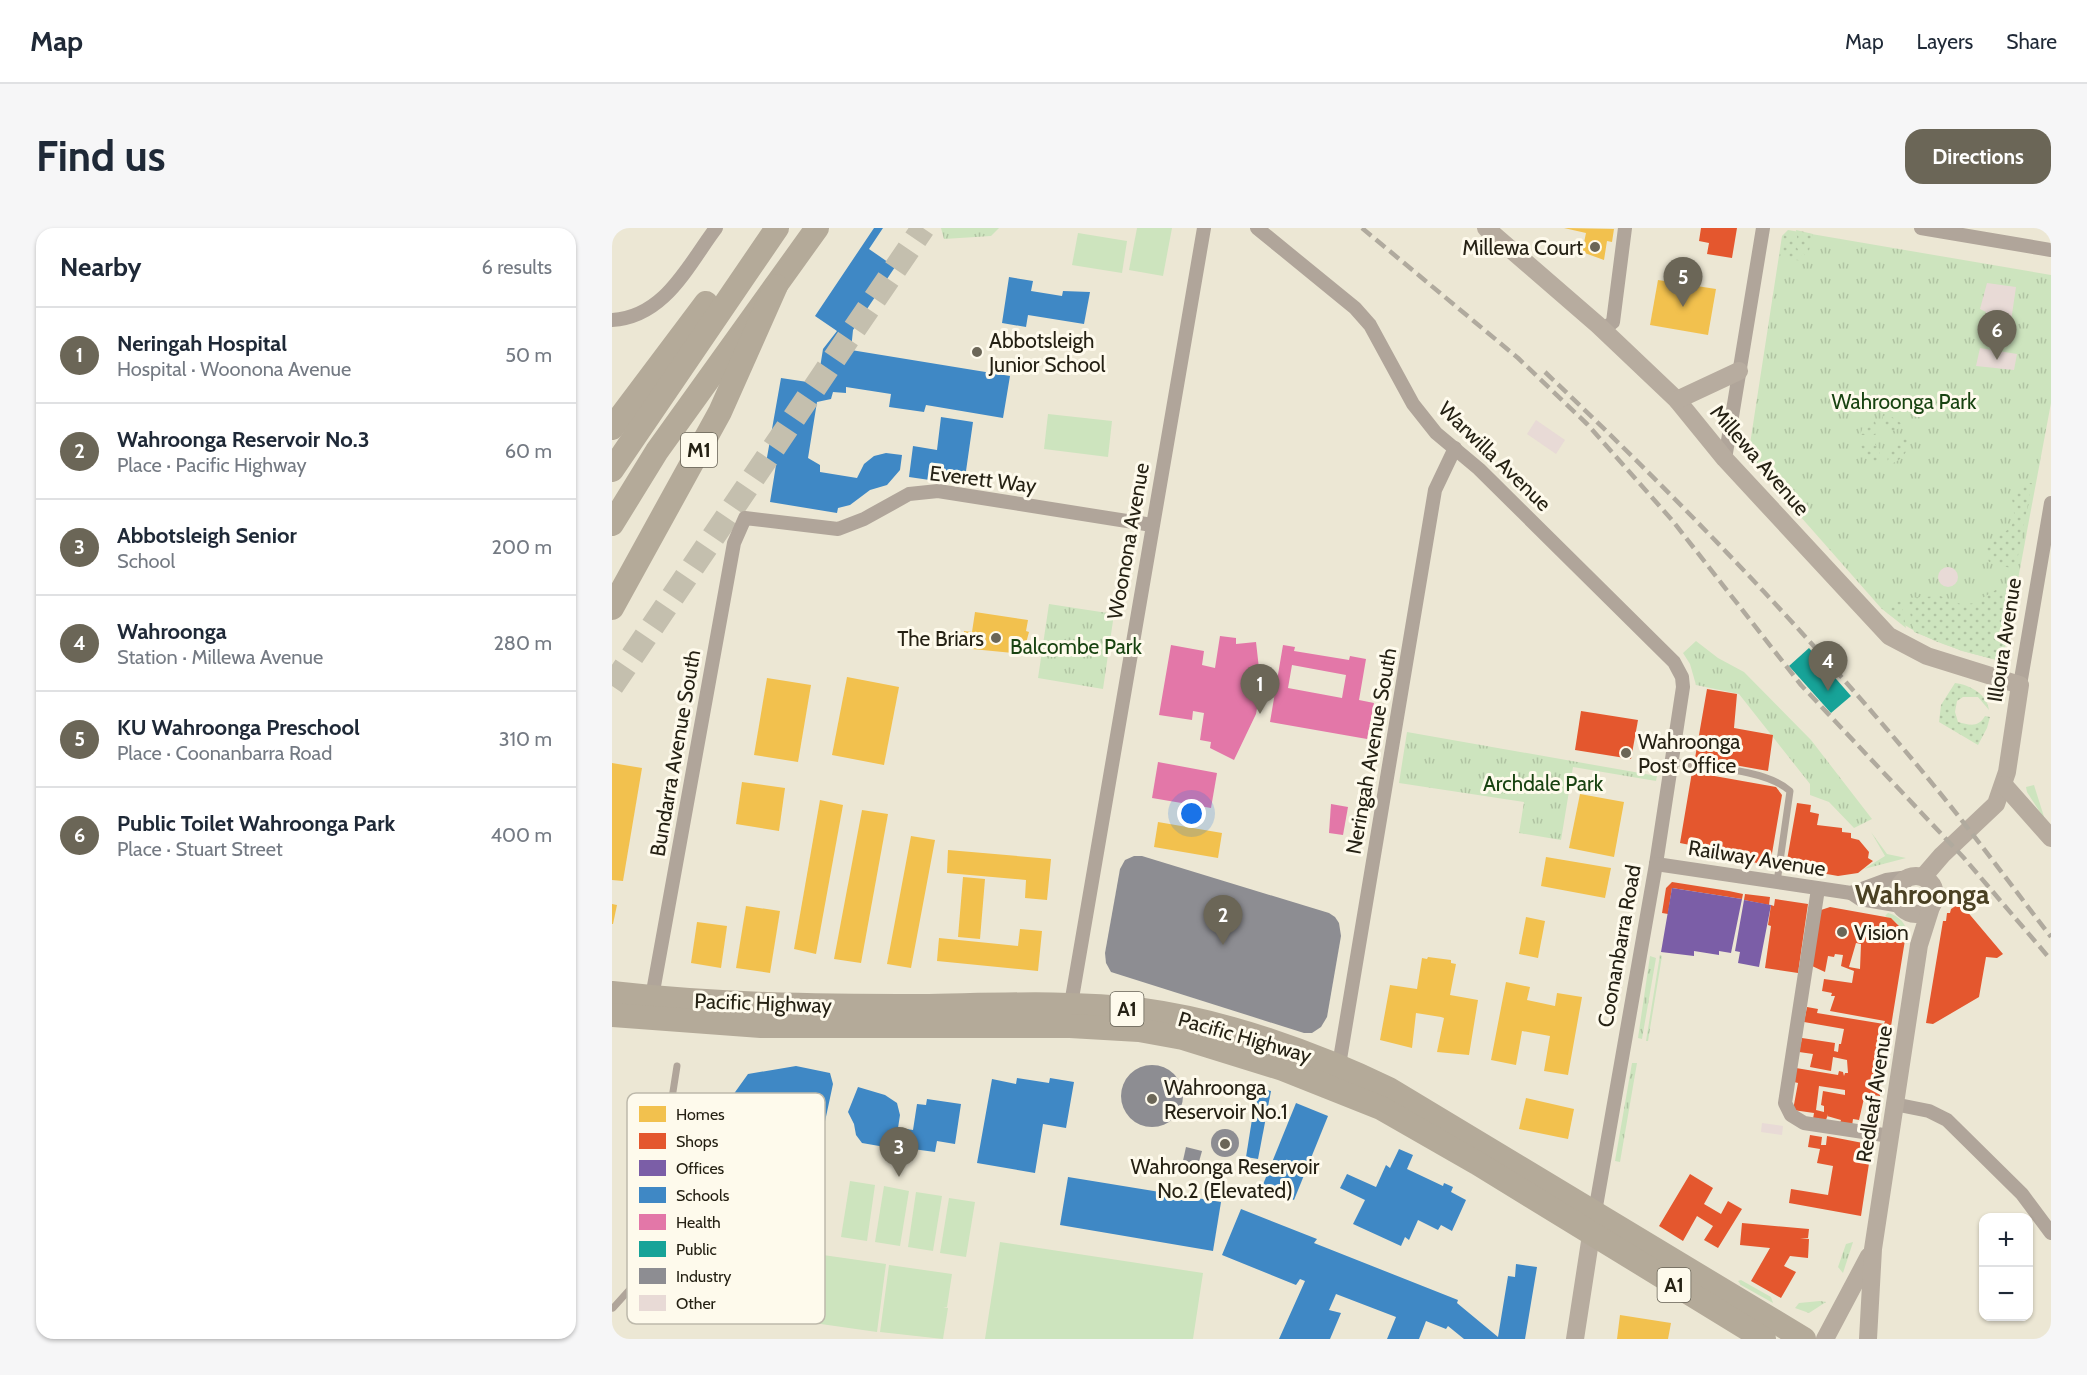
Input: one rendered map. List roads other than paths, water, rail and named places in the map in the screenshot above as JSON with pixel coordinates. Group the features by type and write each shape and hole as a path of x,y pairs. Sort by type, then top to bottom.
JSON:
{"highway":[{"path":"612,428 763,228"},
{"path":"612,470 777,228"},
{"name":"M1","path":"612,524 657,451 818,228"},
{"name":"M1","path":"612,608 720,412 776,286"},
{"name":"Pacific Highway","path":"612,993 759,1006 1071,1004 1145,1011 1186,1019 1339,1065 1389,1089 1764,1339"},
{"name":"Pacific Highway","path":"612,1015 760,1026 1070,1026 1139,1030 1183,1038 1283,1069 1381,1108 1486,1168 1804,1339"}],"street":[{"path":"612,320 625,319 654,305 677,284 715,230 699,228"},
{"name":"Woonona Avenue","path":"1071,1004 1204,228"},
{"name":"Warwilla Avenue","path":"1257,228 1355,308 1370,326 1413,404 1436,433 1455,448 1674,662 1682,677 1683,687"},
{"name":"Millewa Avenue","path":"1486,228 1603,330 1677,400 1725,459 1889,636 1927,656 2020,685"},
{"path":"1603,330 1613,322 1625,228"},
{"path":"1725,459 1763,228"},
{"path":"1921,228 2051,250"},
{"path":"1677,400 1738,371"},
{"name":"Neringah Avenue South","path":"1339,1065 1435,490 1455,448"},
{"name":"Everett Way","path":"745,518 837,529 864,519 909,494 938,491 1152,525"},
{"name":"Illoura Avenue","path":"2004,785 2051,503"},
{"name":"Bundarra Avenue South","path":"652,997 734,543 745,518"},
{"name":"Coonanbarra Road","path":"1593,1224 1656,864 1683,687"},
{"path":"1919,945 1897,892 1901,883 1916,877 1993,809 2004,785 2051,838"},
{"name":"Railway Avenue","path":"1656,864 1851,893 1860,899 1903,908"},
{"path":"1903,908 1918,914 1931,907 1935,897 1934,887 1916,877"},
{"name":"Railway Avenue","path":"1851,893 1886,880 1916,877"},
{"path":"1818,889 1785,1104 1791,1115 1804,1122 1890,1136"},
{"name":"Redleaf Avenue","path":"1868,1339 1873,1249 1894,1104 1919,945 1931,907"},
{"path":"1894,1104 1929,1111 1947,1120 2022,1194 2051,1233"},
{"path":"1575,1339 1593,1224"},
{"name":"Redleaf Avenue","path":"1825,1339 1873,1249"}],"lane":[{"path":"1672,762 1765,777 1780,782 1790,791 1777,883"},
{"path":"673,1093 677,1066"},
{"path":"613,1308 627,1292"}],"tunnel":[{"path":"612,686 923,228"}],"railway":[{"path":"1362,228 1518,358 1587,424 1672,520 1801,685 1964,858 2051,960"},
{"path":"1545,372 1696,520 1840,675 1947,801 2051,937"}],"place":[{"name":"Millewa Court","path":"1595,247"},
{"name":"KU Wahroonga Preschool","path":"1683,307"},
{"name":"Abbotsleigh Junior School","path":"977,352"},
{"name":"Public Toilet Wahroonga Park","path":"1997,360"},
{"name":"The Briars","path":"996,638"},
{"name":"Wahroonga","path":"1828,691"},
{"name":"Neringah Hospital","path":"1260,714"},
{"name":"Wahroonga Post Office","path":"1626,753"},
{"name":"Vision","path":"1842,932"},
{"name":"Wahroonga Reservoir No.3","path":"1223,945"},
{"name":"Wahroonga Reservoir No.1","path":"1152,1099"},
{"name":"Wahroonga Reservoir No.2 (Elevated)","path":"1225,1144"},
{"name":"Abbotsleigh Senior","path":"899,1177"}],"district":[{"name":"Wahroonga","path":"1922,894"}],"park label":[{"name":"Wahroonga Park","path":"1904,401"},
{"name":"Balcombe Park","path":"1076,646"},
{"name":"Archdale Park","path":"1543,783"}]}
